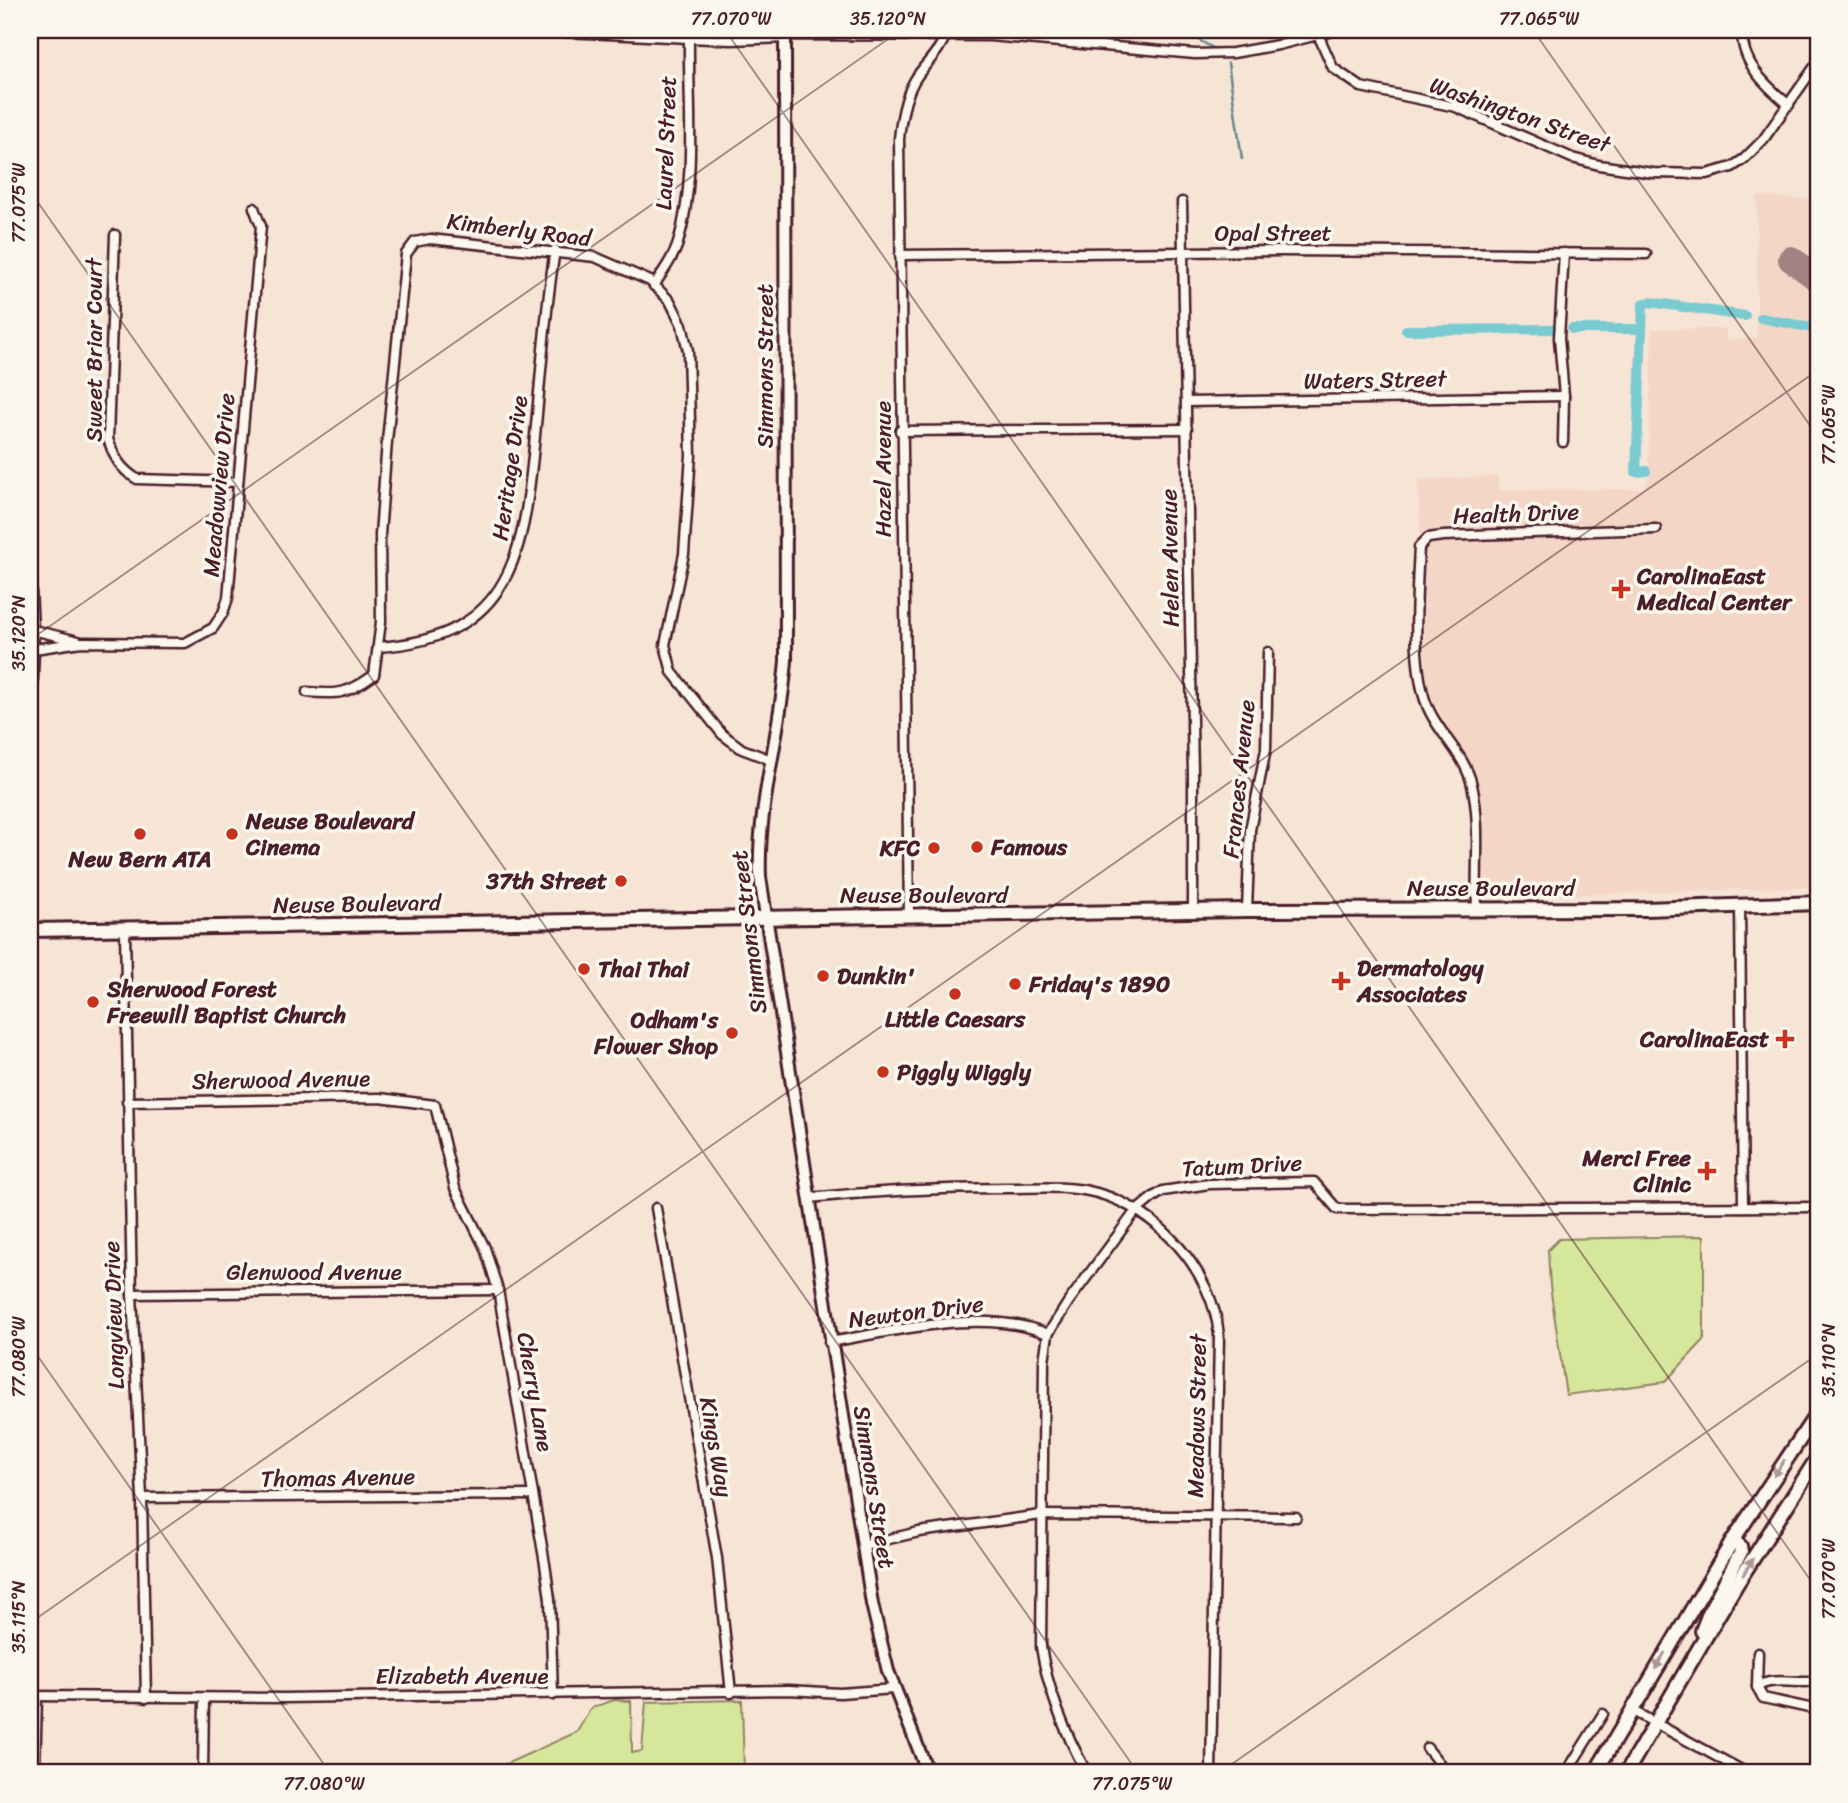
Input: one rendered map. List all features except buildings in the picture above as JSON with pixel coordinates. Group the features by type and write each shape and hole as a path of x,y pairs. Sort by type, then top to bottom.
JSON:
{"main road":[{"name":"Neuse Boulevard","path":"30,930 1818,903"},
{"path":"1595,1773 1733,1540 1818,1412"},
{"path":"1626,1773 1774,1524 1818,1457"},
{"path":"1689,1665 1711,1608 1741,1553 1741,1548 1733,1540"}],"street":[{"path":"523,30 622,32 689,38 785,34 946,34 1195,54 1233,53 1337,30"},
{"path":"1742,30 1746,55 1754,71 1789,105"},
{"name":"Washington Street","path":"1317,33 1334,68 1361,87 1449,105 1572,158 1626,170 1693,175 1732,167 1754,150 1818,62"},
{"name":"Simmons Street","path":"785,34 786,636 782,711 771,760 759,841 764,918 877,1633 894,1689 928,1773"},
{"name":"Hazel Avenue","path":"909,916 900,431 903,378 898,139 902,113 915,78 941,47 946,34"},
{"name":"Laurel Street","path":"654,286 677,246 682,223 688,173 689,38"},
{"name":"Helen Avenue","path":"1182,202 1193,913"},
{"name":"Meadowview Drive","path":"34,649 81,642 185,643 213,628 223,613 228,598 261,226 254,208"},
{"name":"Sweet Briar Court","path":"115,235 108,439 113,456 124,472 137,479 238,482"},
{"name":"Kimberly Road","path":"378,647 381,621 380,535 405,254 415,242 430,239 555,250 595,257 624,267 654,286 670,301 682,324 688,351 691,455 688,523 665,645 672,672 722,734 742,749 771,760"},
{"name":"Heritage Drive","path":"378,647 446,632 485,608 519,552 530,484 542,346 555,250"},
{"name":"Opal Street","path":"901,255 1183,252 1646,254"},
{"path":"1563,442 1564,396 1559,338 1564,253"},
{"name":"Waters Street","path":"1186,402 1564,396"},
{"path":"900,431 1187,429"},
{"name":"Health Drive","path":"1477,908 1472,786 1463,761 1430,712 1421,687 1418,663 1419,547 1428,538 1443,536 1656,529"},
{"path":"30,569 34,649 30,758"},
{"name":"Meadowview Drive","path":"33,630 81,642"},
{"path":"307,692 335,695 355,688 374,675 378,647"},
{"name":"Frances Avenue","path":"1247,911 1250,830 1266,749 1268,652"},
{"path":"1740,906 1743,1207"},
{"name":"Longview Drive","path":"125,930 132,1294 142,1498 146,1698"},
{"name":"Sherwood Avenue","path":"127,1102 380,1098 435,1105"},
{"name":"Cherry Lane","path":"435,1105 455,1188 485,1248 498,1290 550,1599 554,1695"},
{"name":"Tatum Drive","path":"1087,1773 1069,1741 1046,1676 1041,1647 1042,1391 1048,1334 1135,1212 1163,1191 1177,1188 1209,1184 1314,1182 1337,1209 1818,1207"},
{"name":"Meadows Street","path":"809,1198 881,1189 1068,1188 1099,1194 1135,1212 1173,1240 1192,1261 1214,1306 1219,1367 1213,1516 1211,1773"},
{"name":"Kings Way","path":"656,1208 717,1558 731,1693"},
{"name":"Glenwood Avenue","path":"132,1294 498,1290"},
{"name":"Newton Drive","path":"829,1342 984,1321 1025,1325 1048,1334"},
{"name":"Thomas Avenue","path":"142,1498 533,1496"},
{"path":"863,1545 928,1531 1041,1515 1296,1517"},
{"path":"1758,1653 1757,1687 1763,1698 1818,1710"},
{"path":"1757,1687 1763,1683 1803,1684 1818,1681"},
{"name":"Elizabeth Avenue","path":"33,1696 204,1698 824,1690 840,1693 894,1689"},
{"path":"33,1696 35,1773"},
{"path":"203,1773 204,1698"},
{"path":"1632,1710 1747,1773"},
{"path":"1566,1773 1575,1764 1603,1714"},
{"path":"1427,1748 1447,1773"}],"shaded area":[{"name":"CarolinaEast Medical Center","path":"1757,196 1818,200 1818,887 1484,897 1476,781 1427,689 1418,480 1498,476 1499,490 1642,489 1648,480 1652,329 1726,329 1726,341 1757,338"}],"green space":[{"path":"1704,1236 1704,1340 1665,1382 1566,1395 1550,1286 1548,1250 1559,1239"},
{"path":"614,1700 631,1701 632,1753 642,1751 646,1702 742,1700 744,1773 486,1773 577,1732 591,1708"}],"waterway":[{"path":"1181,30 1213,48"},
{"path":"1228,63 1242,159"},
{"path":"1646,471 1636,472 1643,304 1650,302 1745,316"},
{"path":"1761,318 1818,329"},
{"path":"1406,330 1556,329"},
{"path":"1572,329 1641,329"}],"taxiway":[{"path":"1791,259 1818,279"}],"place":[{"name":"CarolinaEast Medical Center","path":"1621,589"},
{"name":"New Bern ATA","path":"140,834"},
{"name":"Neuse Boulevard Cinema","path":"232,834"},
{"name":"Famous","path":"977,847"},
{"name":"KFC","path":"934,848"},
{"name":"37th Street","path":"621,881"},
{"name":"Thai Thai","path":"584,969"},
{"name":"Dunkin'","path":"823,976"},
{"name":"Dermatology Associates","path":"1341,981"},
{"name":"Friday's 1890","path":"1015,984"},
{"name":"Little Caesars","path":"955,994"},
{"name":"Sherwood Forest Freewill Baptist Church","path":"93,1002"},
{"name":"Odham's Flower Shop","path":"732,1033"},
{"name":"CarolinaEast","path":"1785,1039"},
{"name":"Piggly Wiggly","path":"883,1072"},
{"name":"Merci Free Clinic","path":"1707,1171"}]}
